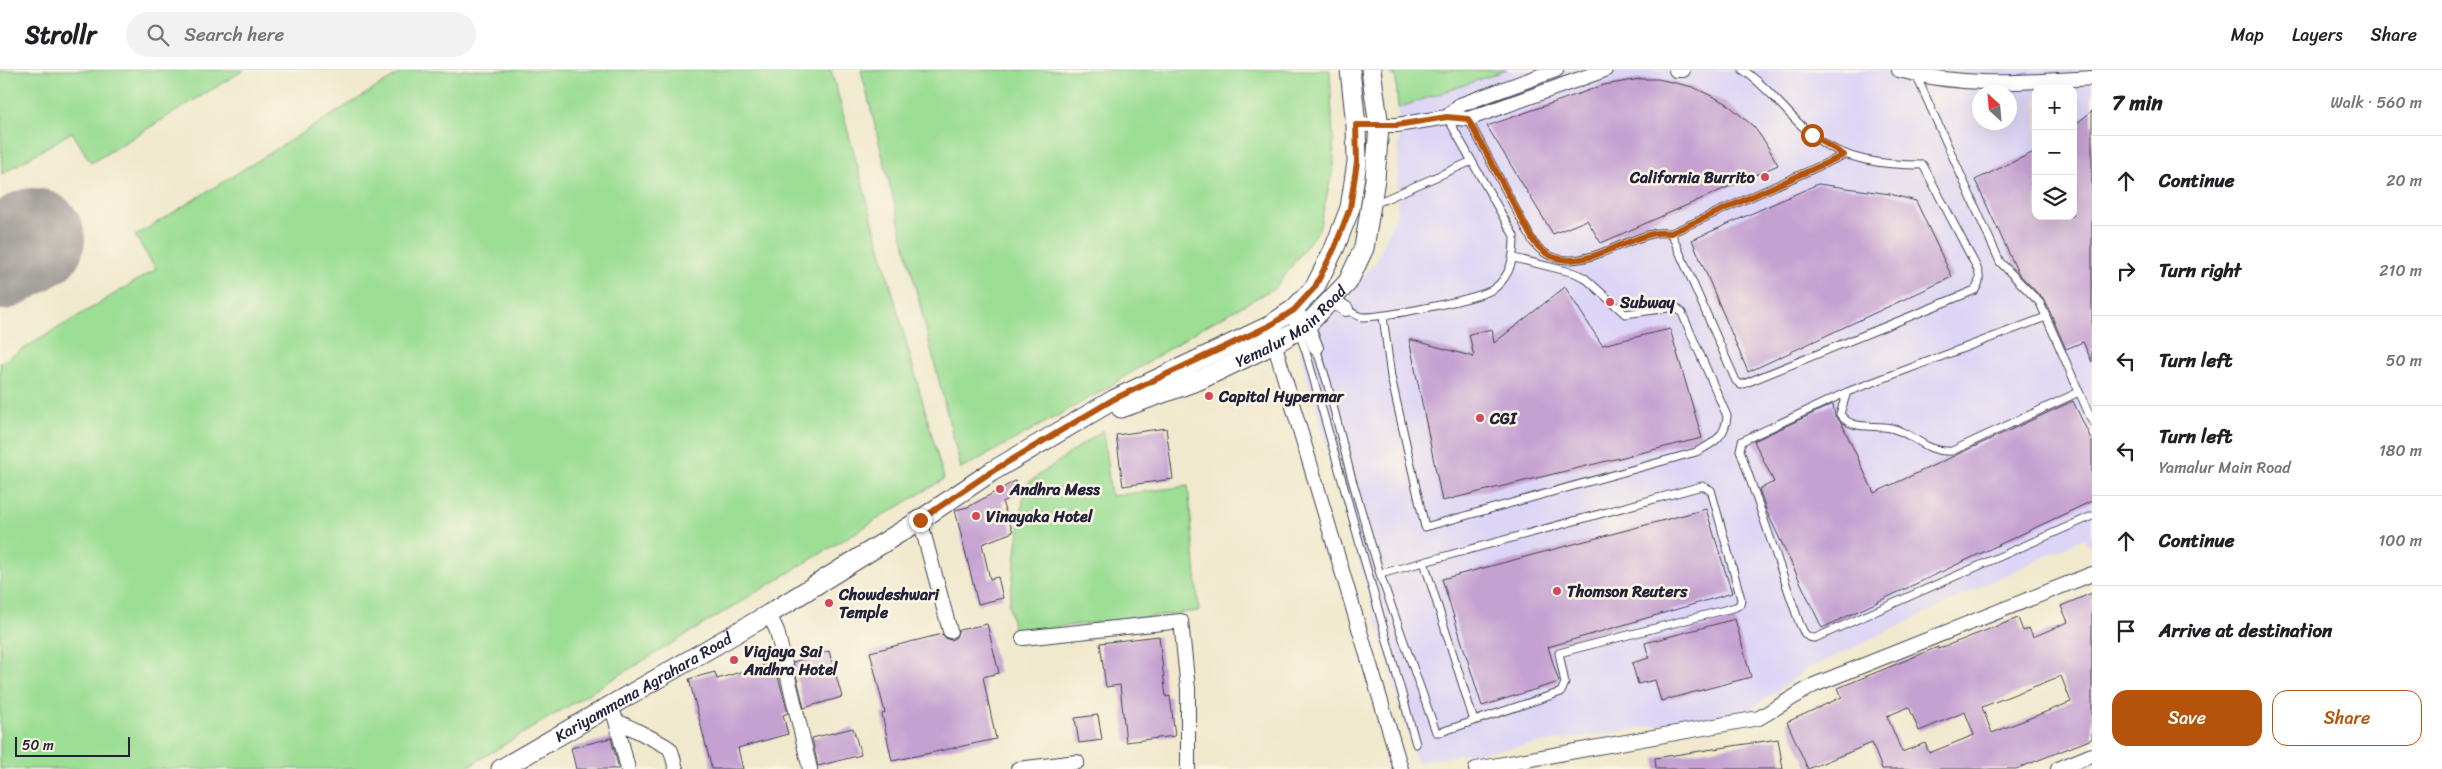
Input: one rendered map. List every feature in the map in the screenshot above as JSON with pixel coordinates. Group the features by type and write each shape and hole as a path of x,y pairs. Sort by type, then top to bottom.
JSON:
{"street":[{"path":"1350,70 1356,125 1357,162 1350,208 1335,247 1315,287 1272,335 1401,769"},
{"name":"Yemalur Main Road","path":"1079,422 1199,380 1272,335 1302,327 1339,304 1364,248 1375,179 1379,126 1371,70"},
{"path":"1447,117 1460,104 1556,70"},
{"path":"1356,125 1379,126 1447,117 1468,119 1605,70"},
{"path":"1676,70 1683,70"},
{"path":"1899,70 1916,75 2001,84 2092,78"},
{"path":"1291,312 1316,348"},
{"name":"Kariyammana Agrahara Road","path":"501,769 614,713 920,520 991,472 1079,422 1114,399 1272,335"},
{"path":"920,520 950,631"},
{"path":"1476,769 1759,718 1814,685 2092,574"},
{"path":"769,614 777,631 810,769"},
{"path":"1023,638 1181,621 1188,689 1188,769"},
{"path":"614,713 628,769"},
{"path":"614,713 643,736 662,742 670,748 676,769"},
{"path":"2058,769 2092,756"},
{"path":"1018,769 1077,762"}],"lane":[{"path":"1671,233 1736,381 1741,385 1975,290 1979,284 1979,274 1923,165 1878,162 1844,155 1812,135 1756,79 1743,70"},
{"path":"1916,75 2000,262 2040,303 2092,421"},
{"path":"1339,304 1361,317 1382,316 1451,302 1494,289 1507,273 1514,258 1514,236 1447,117"},
{"path":"1468,119 1539,250 1563,259 1587,259 1651,234 1671,233 1844,155"},
{"path":"1371,206 1472,160"},
{"path":"1382,316 1391,377 1425,527 1696,452 1713,444 1726,426 1727,416 1682,313 1676,307 1626,314 1585,278 1575,273 1514,258"},
{"path":"2046,317 1847,392 1742,441 1740,450 1799,622 1804,634 1810,638 1815,638 2092,516"},
{"path":"1302,327 1416,744"},
{"path":"1316,348 1380,574 1436,732 1561,692 1565,683 1558,657 1560,653 1736,608 1740,604 1741,598 1711,490 1708,487 1698,486 1380,574"},
{"path":"1847,392 1840,414 1854,426 1892,428 1906,434 1921,445 1944,452 1960,448 2079,392"},
{"path":"1424,562 1474,721"}],"shaded area":[{"path":"1395,70 2092,70 2092,550 2084,538 1806,670 1747,712 1416,762 1299,350 1376,262 1397,213 1399,131"}],"green space":[{"path":"0,70 244,70 91,163 72,132 2,174"},
{"path":"405,70 831,70 944,479 464,769 0,769 0,363 156,269 135,236"},
{"path":"861,70 1330,70 1334,165 1319,229 1276,287 1195,332 1104,390 961,469"},
{"path":"1395,70 1507,70 1398,108"},
{"path":"1103,430 1111,496 1188,486 1199,611 1014,632 1009,606 1025,485"}],"building":[{"path":"1640,79 1658,79 1693,87 1726,103 1754,127 1778,165 1601,243 1587,220 1553,234 1487,126 1604,85"},
{"path":"2092,111 2092,362 2083,342 2066,349 2045,301 2018,273 1975,180 2032,153 2032,220 2077,220 2077,123"},
{"path":"1818,184 1890,194 1916,201 1952,277 1748,372 1692,240"},
{"path":"1565,287 1602,345 1670,329 1702,438 1442,501 1409,339 1474,357 1469,334 1492,329 1494,343"},
{"path":"2073,401 2092,441 2092,501 1822,628 1767,512 1759,489 1774,482 1754,441 1833,404 1835,416 1842,424 1874,493"},
{"path":"1166,428 1173,479 1123,486 1116,435"},
{"path":"1015,481 1021,492 1002,502 1013,532 982,544 990,579 998,577 1003,598 978,604 955,510 968,507"},
{"path":"1706,509 1732,593 1548,647 1559,682 1482,706 1442,579"},
{"path":"2092,593 2092,739 2016,769 1882,769 1872,743 1808,769 1787,722 1842,697 1838,688 1938,647 1938,649 2018,618 2023,631 2029,628 2033,637 2068,622 2061,606","holes":["2061,676 2071,702 1992,733 1982,707","1909,707 1919,731 1965,712 1974,735 1929,753 1925,743 1902,752 1887,716"]},
{"path":"1735,619 1751,677 1661,701 1655,680 1638,684 1632,663 1649,658 1645,643"},
{"path":"987,624 999,673 983,677 996,739 892,761 882,714 885,713 870,652 942,634 947,639 952,640 956,637 959,630"},
{"path":"1159,636 1166,697 1170,696 1175,736 1126,742 1120,685 1106,687 1100,643"},
{"path":"829,651 842,697 804,708 793,662"},
{"path":"774,662 788,713 783,715 788,734 738,748 743,769 712,769 689,679 715,672 717,679"},
{"path":"1098,715 1102,740 1079,743 1075,718"},
{"path":"853,728 861,755 818,766 812,738"},
{"path":"611,738 619,769 576,769 571,748"},
{"path":"1778,739 1783,769 1656,769 1655,758"}],"waterway":[{"path":"1392,70 1393,74"}],"runway":[{"path":"0,259 34,239"}],"place":[{"name":"California Burrito","path":"1765,177"},
{"name":"Subway","path":"1610,302"},
{"name":"Capital Hypermar","path":"1209,396"},
{"name":"CGI","path":"1480,418"},
{"name":"Andhra Mess","path":"1000,489"},
{"name":"Vinayaka Hotel","path":"976,516"},
{"name":"Thomson Reuters","path":"1557,591"},
{"name":"Chowdeshwari Temple","path":"829,603"},
{"name":"Viajaya Sai Andhra Hotel","path":"734,660"}],"route":[{"path":"920,520 991,472 1079,422 1114,399 1269,326 1294,310 1315,287 1335,247 1350,208 1357,162 1356,125 1397,125 1447,117 1468,119 1539,250 1563,259 1587,259 1651,234 1671,233 1844,155 1812,135"}]}
